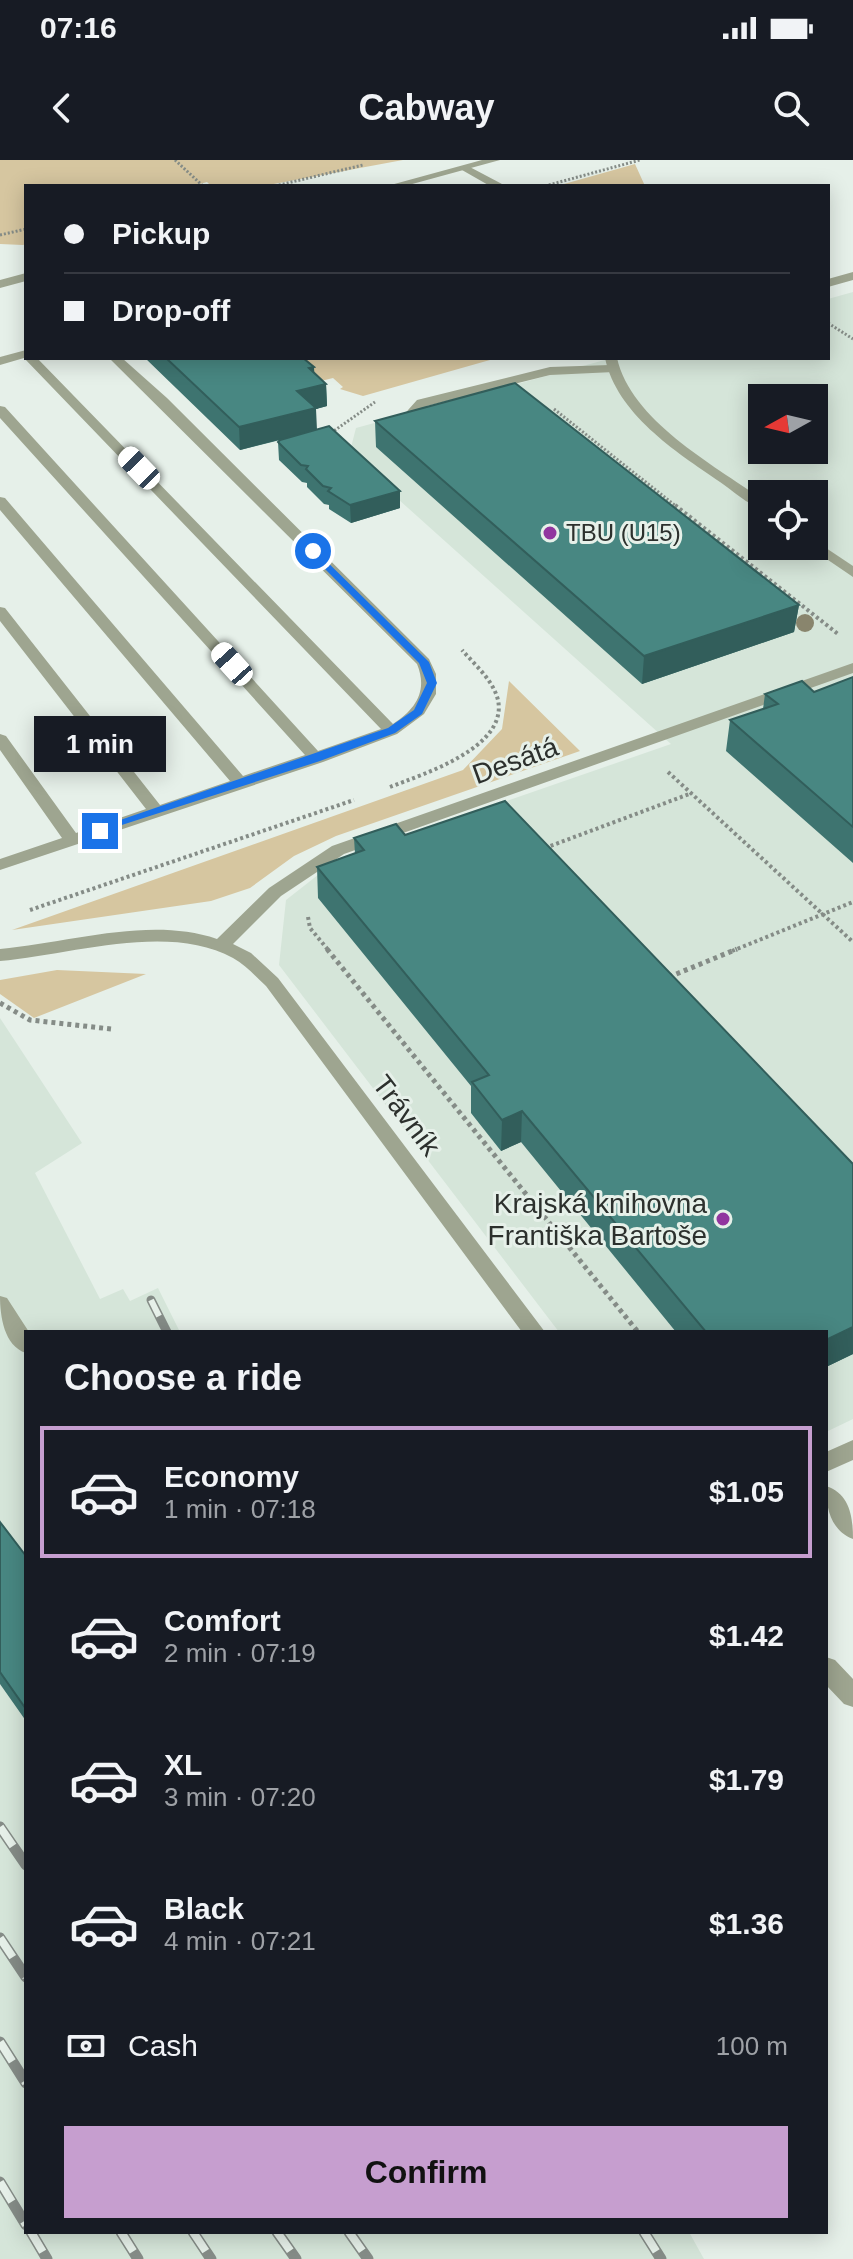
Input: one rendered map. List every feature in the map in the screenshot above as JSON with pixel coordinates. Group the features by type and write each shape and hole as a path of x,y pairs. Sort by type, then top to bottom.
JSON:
{"street":[{"path":"400,184 495,160"},
{"path":"466,168 494,184"},
{"path":"830,282 853,276"},
{"path":"0,284 24,278"},
{"path":"0,361 24,357"},
{"path":"32,360 391,731"},
{"path":"0,865 317,759 391,731 418,712 431,690 431,675 424,662 117,360"},
{"path":"419,435 406,419 422,403 550,371 611,364 620,390 639,412 748,494"},
{"path":"0,410 317,759"},
{"path":"0,501 240,783"},
{"path":"828,554 853,573"},
{"path":"0,611 157,812"},
{"name":"Desátá","path":"221,946 275,888 298,871 338,850 853,668"},
{"path":"0,739 72,840"},
{"name":"Trávník","path":"0,955 127,939 177,937 221,946 244,956 272,982 533,1330"},
{"path":"0,1304 24,1342"},
{"path":"828,1462 853,1449"},
{"path":"828,1498 853,1529"},
{"path":"828,1670 853,1696"}],"path":[{"path":"175,160 201,184"},
{"path":"552,184 640,160"},
{"path":"283,184 367,164"},
{"path":"0,235 24,229"},
{"path":"830,324 853,339"},
{"path":"550,405 846,640"},
{"path":"672,775 853,942"},
{"path":"545,848 692,793"},
{"path":"668,978 853,902"},
{"path":"307,907 310,928 636,1330"},
{"path":"0,1003 30,1020 111,1029"}],"shaded area":[{"path":"0,160 403,160 274,184 24,184 24,245 0,244"},
{"path":"635,164 644,184 564,184"},
{"path":"853,292 853,1419 828,1431 828,1330 557,1330 279,965 286,900 337,860 671,744 349,455 356,428 605,360 830,360 830,298"},
{"path":"291,360 490,360 363,396 340,389 343,387 333,378 317,382"},
{"path":"509,681 580,751 336,836 294,856 250,888 211,901 12,930 463,770 502,729"},
{"path":"57,970 146,974 34,1018 0,994 0,980"},
{"path":"0,1018 82,1143 35,1173 100,1299 123,1289 130,1301 158,1288 179,1330 24,1330 24,2234 690,2234 704,2259 0,2259"}],"building":[{"path":"168,360 305,360 314,367 309,368 326,384 297,391 316,408 239,427"},
{"path":"515,383 799,605 644,656 375,421"},
{"path":"329,426 400,491 350,505 328,491 331,488 323,486 306,469 308,466 301,465 278,442"},
{"path":"853,677 853,827 730,720 778,704 765,694 802,681 814,692"},
{"path":"505,801 853,1164 853,1327 828,1339 828,1330 704,1330 522,1111 502,1120 472,1082 489,1075 317,867 364,850 354,838 396,824 405,835"},
{"path":"0,1522 24,1553 24,1706 0,1672"}],"railway":[{"path":"151,1300 166,1330"},
{"path":"0,1827 24,1862"},
{"path":"0,1938 24,1974"},
{"path":"0,2042 24,2080"},
{"path":"0,2182 24,2222"},
{"path":"32,2234 47,2259"},
{"path":"122,2234 138,2259"},
{"path":"194,2234 211,2259"},
{"path":"278,2234 296,2259"},
{"path":"350,2234 368,2259"},
{"path":"645,2234 661,2259"}],"place":[{"name":"TBU (U15)","path":"550,533"},
{"name":"Krajská knihovna Františka Bartoše","path":"723,1219"}],"route":[{"path":"100,831 317,759 391,731 418,712 432,683 424,662 313,551"}]}
